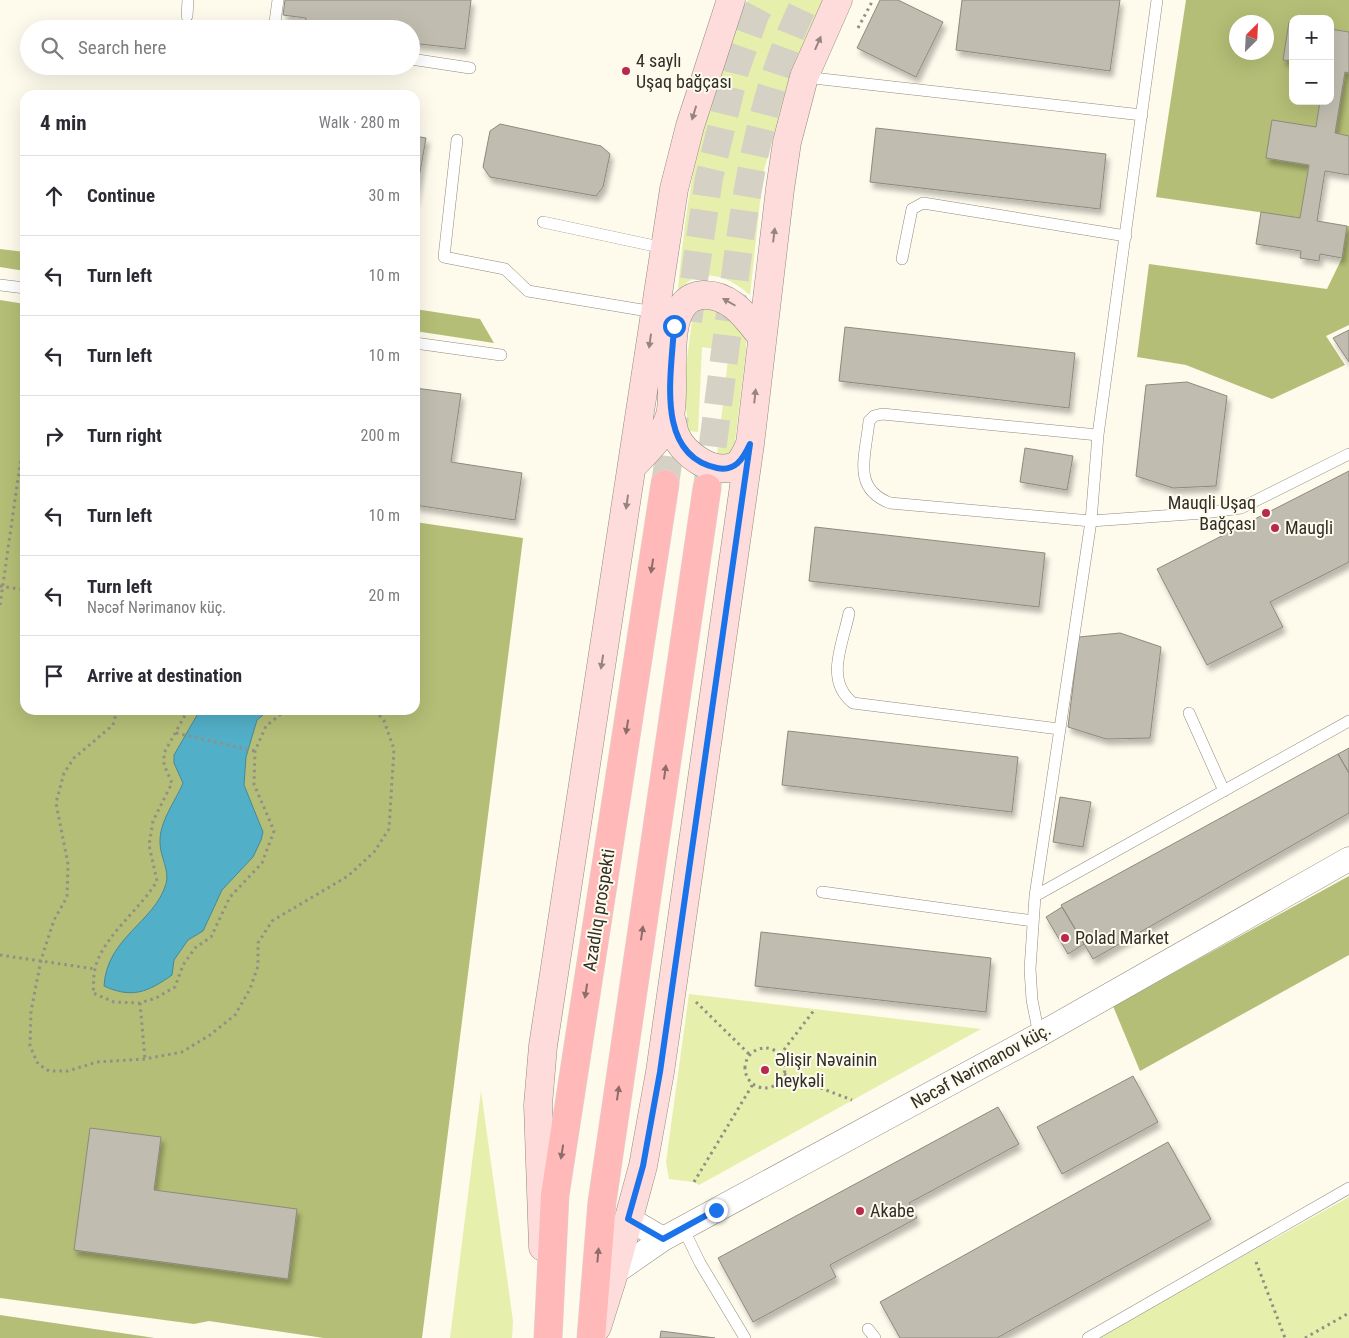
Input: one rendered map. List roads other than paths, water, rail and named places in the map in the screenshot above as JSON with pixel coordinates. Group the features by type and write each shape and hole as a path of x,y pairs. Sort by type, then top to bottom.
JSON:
{"main road":[{"path":"592,1338 614,1273 643,1166 660,1072 750,444 787,142 804,77 838,0"},
{"path":"729,3 690,126 674,189 664,248 664,319 670,415 675,435 696,459 710,466 726,469 736,466 743,459 750,444"},
{"path":"548,1338 540,1199 538,1105 543,1046 632,467 664,319 680,310 688,301 699,295 714,295 737,306 762,337"},
{"path":"632,467 655,442 670,415"},
{"name":"Azadlıq prospekti","path":"548,1338 555,1195 665,484"},
{"path":"592,1338 602,1202 707,488"}],"street":[{"name":"Nəcəf Nərimanov küç.","path":"614,1273 673,1234 1039,1035 1349,859"},
{"path":"628,1219 673,1234"}],"lane":[{"path":"187,16 188,0"},
{"path":"275,20 278,0"},
{"path":"1039,1035 1032,1000 1030,976 1035,896 1091,521 1098,435 1157,0"},
{"path":"420,60 470,68"},
{"path":"804,77 1142,115"},
{"path":"457,140 444,257 504,269 528,291 664,319"},
{"path":"902,259 912,209 923,203 1126,236"},
{"path":"543,222 664,248"},
{"path":"0,285 20,287"},
{"path":"420,344 501,355"},
{"path":"1098,435 882,414 874,416 869,422 863,480 869,490 890,503 1091,521 1204,514 1241,508 1349,454"},
{"path":"850,613 836,675 838,685 844,696 853,703 1059,729"},
{"path":"1190,713 1224,791"},
{"path":"1035,896 1349,721"},
{"path":"822,892 1033,921"},
{"path":"1088,1338 1349,1188"},
{"path":"673,1234 700,1263 745,1338"}],"water":[{"path":"197,715 263,715 257,720 246,757 244,785 263,832 261,840 253,857 222,890 203,931 188,940 174,960 172,975 155,986 140,992 131,993 114,990 104,986 107,969 113,955 122,942 152,910 166,884 167,874 160,848 160,835 183,783 174,763 174,755"}],"tunnel":[{"path":"688,321 709,178 735,71 755,15 763,0"},
{"path":"707,488 743,217 757,143 777,71 790,35 806,0"},
{"path":"665,484 675,416"}],"place":[{"name":"4 saylı Uşaq bağçası","path":"626,71"},
{"name":"Mauqli Uşaq Bağçası","path":"1266,513"},
{"name":"Maugli","path":"1275,528"},
{"name":"Polad Market","path":"1065,938"},
{"name":"Əlişir Nəvainin heykəli","path":"765,1070"},
{"name":"Akabe","path":"860,1211"}]}
